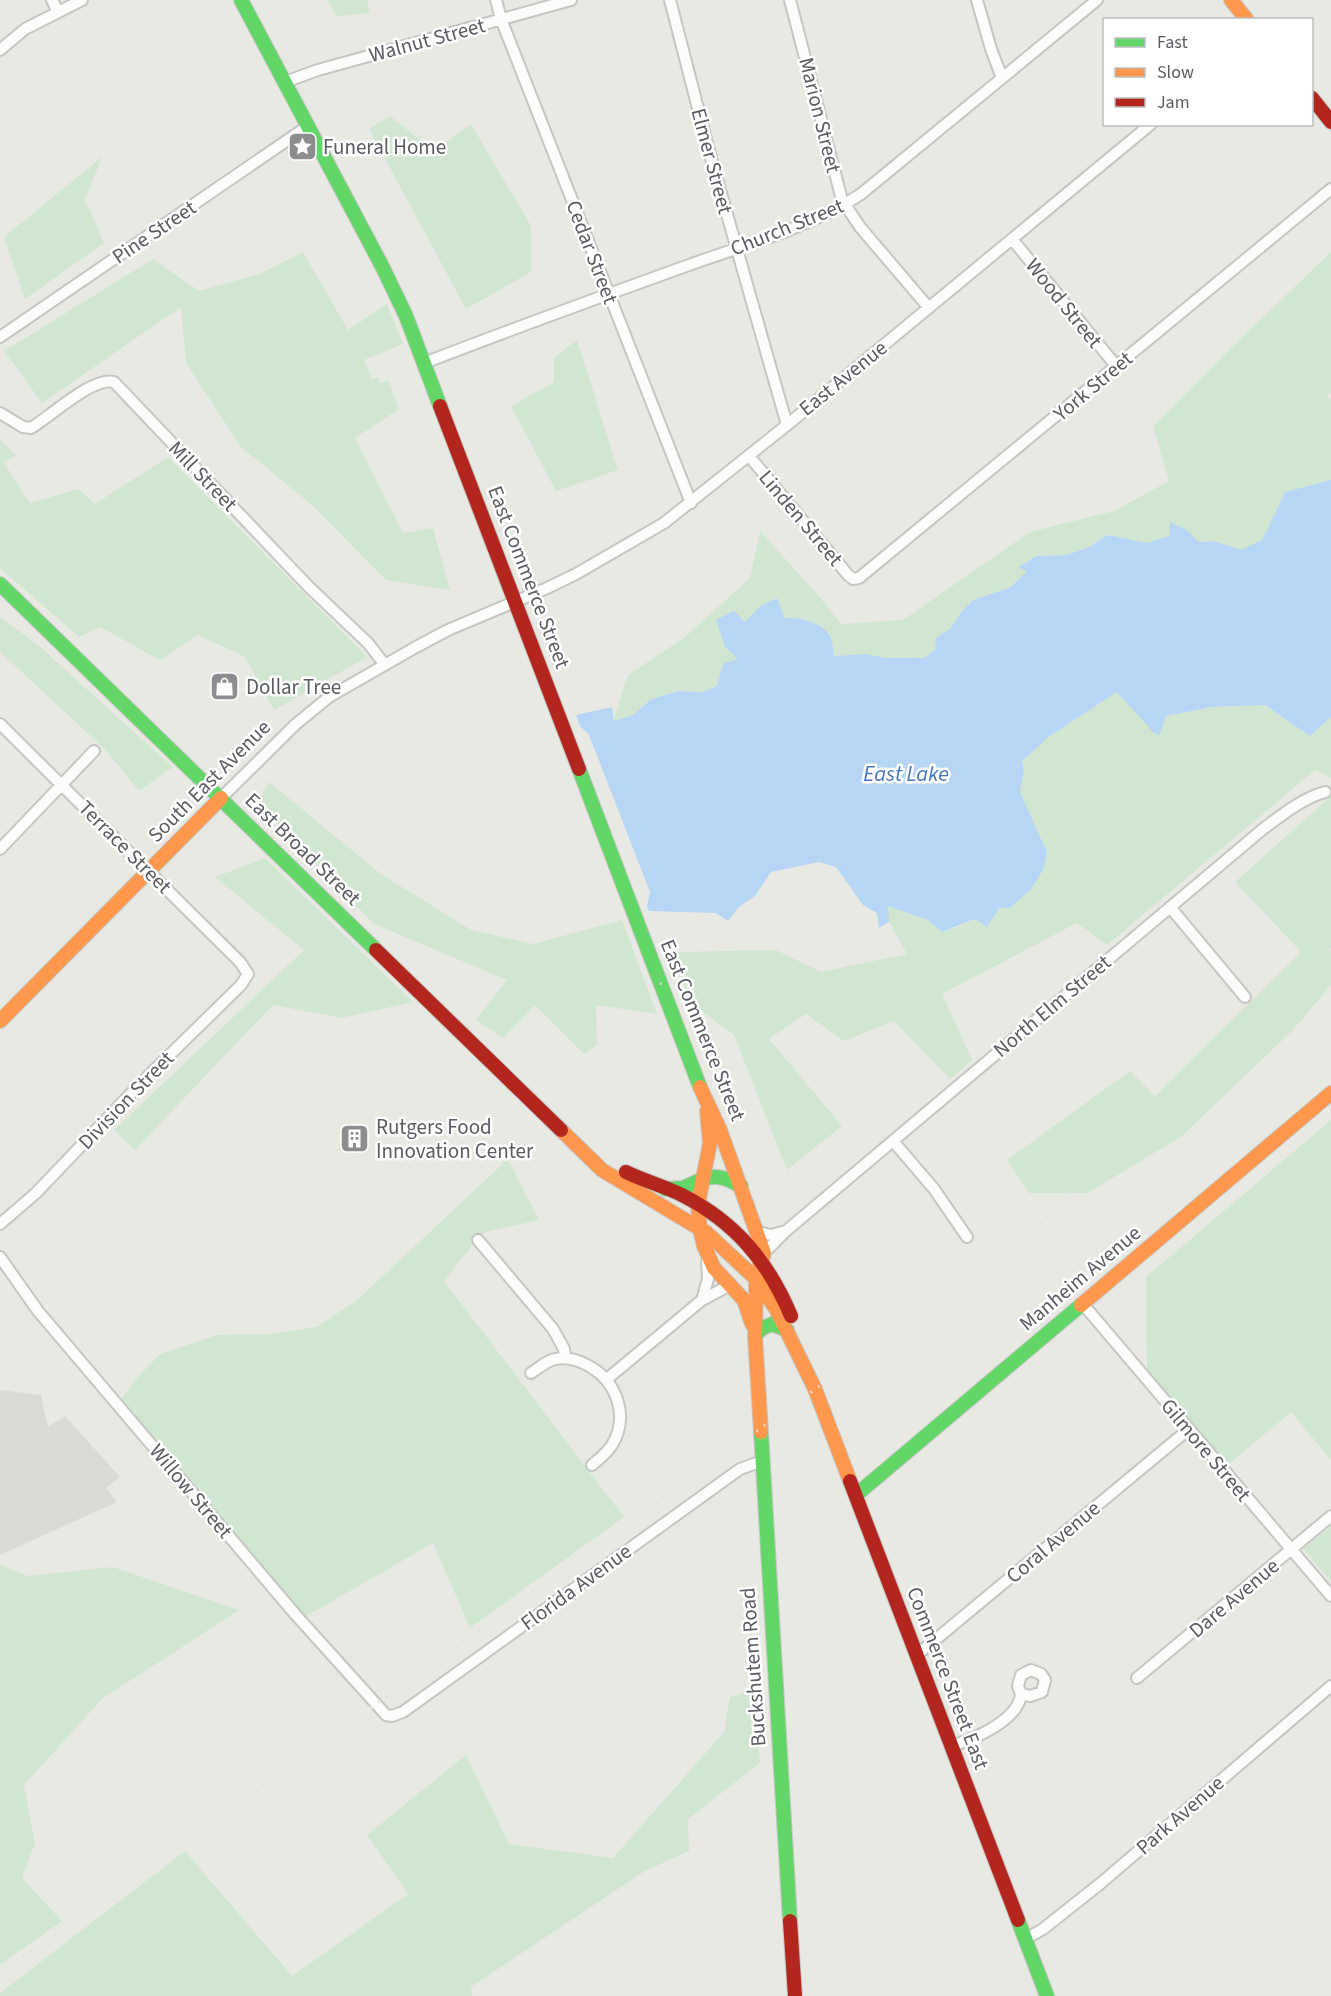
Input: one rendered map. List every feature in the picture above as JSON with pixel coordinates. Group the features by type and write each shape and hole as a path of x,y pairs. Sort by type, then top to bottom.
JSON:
{"main road":[{"name":"East Commerce Street","path":"241,0 382,266 406,316 705,1101 720,1130 741,1186"},
{"path":"1231,0 1245,18"},
{"path":"1313,100 1331,122"},
{"name":"East Broad Street","path":"0,584 602,1170 698,1204 744,1238 764,1257"},
{"name":"South East Avenue","path":"0,1021 221,798"},
{"name":"Manheim Avenue","path":"856,1495 1331,1093"},
{"path":"705,1101 710,1143 698,1204 700,1229 704,1246 714,1269 747,1305 755,1336"},
{"path":"655,1190 683,1188 715,1176 722,1176 741,1186"},
{"name":"Commerce Street East","path":"741,1186 758,1232 764,1257 786,1302 809,1375 1047,1996"},
{"name":"East Broad Street","path":"655,1190 700,1229 718,1241 755,1278"},
{"path":"755,1336 757,1296 755,1278 764,1257"},
{"path":"730,1285 755,1278"},
{"name":"Commerce Street East","path":"755,1278 776,1309 809,1375"},
{"path":"755,1336 761,1329 772,1324 787,1329"},
{"name":"Buckshutem Road","path":"755,1336 795,1996"}],"street":[{"path":"52,0 58,12"},
{"path":"0,50 25,29 82,0"},
{"name":"Cedar Street","path":"496,0 501,19 691,503"},
{"name":"Walnut Street","path":"285,82 318,70 571,0"},
{"name":"Elmer Street","path":"670,0 709,151 787,425"},
{"name":"Marion Street","path":"790,0 842,200 860,227 929,308"},
{"path":"977,0 1002,78"},
{"name":"Church Street","path":"424,363 815,219 845,205 1097,0"},
{"name":"Pine Street","path":"0,337 308,126"},
{"name":"East Avenue","path":"516,602 576,574 664,523 691,503 1148,126"},
{"name":"York Street","path":"853,579 866,574 1331,189"},
{"name":"Wood Street","path":"1012,239 1117,367"},
{"name":"Mill Street","path":"0,413 23,427 31,429 94,386 108,380 114,382 308,586 368,644 385,665"},
{"name":"Linden Street","path":"749,456 853,579"},
{"name":"South East Avenue","path":"221,798 313,709 330,697 448,630 516,602"},
{"name":"Terrace Street","path":"0,724 149,870 240,962 248,974"},
{"path":"0,849 94,751"},
{"name":"North Elm Street","path":"764,1257 786,1231 1170,907 1290,809 1313,795 1324,792"},
{"path":"1170,907 1245,997"},
{"name":"Division Street","path":"0,1224 36,1193 140,1084 241,985 248,974"},
{"path":"893,1141 934,1189 967,1237"},
{"path":"758,1232 771,1235 786,1231"},
{"path":"478,1240 553,1329 564,1349 565,1358"},
{"path":"702,1300 708,1273 704,1246"},
{"name":"Willow Street","path":"0,1257 38,1311 289,1607 375,1705 386,1715 392,1716"},
{"path":"608,1379 702,1300 730,1285"},
{"name":"Gilmore Street","path":"1082,1303 1331,1596"},
{"path":"531,1373 547,1362 565,1358 589,1366 608,1379 618,1401 619,1420 613,1443 592,1465"},
{"name":"Coral Avenue","path":"917,1655 1189,1429"},
{"name":"Florida Avenue","path":"392,1716 403,1712 740,1469 762,1461"},
{"name":"Dare Avenue","path":"1137,1678 1331,1516"},
{"name":"Park Avenue","path":"1025,1939 1043,1929 1101,1882 1331,1686"},
{"path":"952,1746 982,1735 1006,1718 1021,1701 1021,1694"}],"shaded area":[{"path":"0,1390 41,1395 48,1427 65,1416 120,1477 106,1488 117,1502 0,1555"}],"green space":[{"path":"327,0 367,0 370,13 336,16"},
{"path":"390,116 434,151 471,124 531,226 531,272 466,309 369,129"},
{"path":"102,157 85,200 104,243 25,299 4,237"},
{"path":"303,252 348,330 387,304 403,344 364,360 372,379 378,377 381,383 388,380 399,409 355,438 403,533 433,528 450,590 386,580 312,505 241,447 186,363 181,307 42,403 4,351 153,259 199,291 259,274"},
{"path":"1331,252 1331,392 1327,396 1331,400 1331,480 1285,492 1262,540 1241,551 1214,541 1198,542 1187,530 1170,523 1169,536 1148,543 1107,535 1089,547 1067,555 1036,556 1019,567 1027,572 1009,588 973,600 950,629 936,638 936,650 924,658 886,658 866,654 834,656 832,640 826,631 810,621 785,618 777,598 751,616 744,629 739,659 723,665 717,686 702,692 676,691 650,700 633,715 613,721 628,675 685,637 750,578 760,531 841,624 903,620 1030,532 1114,511 1169,481 1153,427"},
{"path":"577,340 618,470 556,491 511,406 554,382 554,358"},
{"path":"0,439 16,455 4,463 30,503 78,489 95,504 168,457 367,657 274,710 245,657 198,635 160,660 100,627 79,637 0,568"},
{"path":"0,617 38,645 173,767 139,791 105,749 0,652"},
{"path":"1117,692 1159,736 1166,716 1212,707 1265,705 1310,736 1331,717 1331,778 1315,770 1107,945 1077,923 942,994 972,1060 950,1079 894,1021 844,1041 806,1014 769,1039 842,1126 787,1170 734,1035 692,1004 672,952 776,950 821,972 907,954 889,922 887,905 928,920 942,932 961,926 999,907 1047,852 1020,792 1024,770 1022,761 1050,736"},
{"path":"269,782 381,874 471,930 533,944 622,920 657,1014 596,1005 597,1045 584,1054 535,1005 503,1038 476,1020 507,980 374,924 257,804"},
{"path":"1331,796 1331,985 1293,1030 1182,1136 1088,1193 1029,1193 1007,1160 1130,1071 1155,1096 1301,952 1235,882"},
{"path":"265,858 413,1002 342,1018 273,1005 135,1150 114,1130 304,950 215,877"},
{"path":"1331,1120 1331,1460 1291,1412 1223,1469 1147,1378 1146,1277"},
{"path":"508,1159 539,1220 482,1233 444,1281 624,1517 470,1628 433,1543 305,1617 117,1405 135,1380 160,1354 217,1335 269,1334 317,1327 356,1301"},
{"path":"1331,1526 1331,1581 1303,1549"},
{"path":"0,1564 27,1576 113,1567 239,1610 102,1699 24,1785 35,1843 22,1878 62,1921 0,1965"},
{"path":"755,1689 760,1763 688,1819 689,1851 645,1871 471,1987 472,1996 0,1996 0,1993 185,1851 292,1976 408,1894 367,1835 466,1755 509,1844 613,1858 724,1732 730,1697"}],"water":[{"name":"East Lake","path":"1331,480 1331,717 1310,736 1265,705 1212,707 1166,716 1159,736 1117,692 1050,736 1022,761 1024,770 1020,792 1047,852 1043,870 1031,889 1010,908 999,908 987,927 975,919 942,932 928,920 888,906 889,922 879,928 877,913 863,905 836,867 819,862 771,872 755,896 739,907 728,921 716,913 649,911 647,907 650,892 589,735 580,726 576,715 612,707 614,721 633,715 650,700 677,691 702,692 717,686 723,664 738,659 725,647 716,620 734,611 745,622 759,607 777,598 785,618 810,621 826,631 832,640 834,656 866,654 886,658 924,658 935,650 936,638 950,629 973,600 1009,588 1027,572 1019,567 1036,556 1067,555 1089,547 1107,535 1148,543 1169,536 1170,522 1187,530 1198,542 1214,541 1241,550 1262,540 1285,492"}],"railway":[{"path":"259,793 405,907 466,944 506,961 556,972 643,982 714,987 787,988 894,977 978,954 1047,925 1143,877 1331,777"},
{"path":"0,1974 825,1382 1044,1220 1158,1123 1331,949"}],"traffic: fast":[{"path":"241,0 382,266 406,316 440,406"},
{"path":"0,584 376,950"},
{"path":"579,769 700,1087"},
{"path":"703,1179 723,1178 741,1186"},
{"path":"665,1189 683,1188 703,1179"},
{"path":"856,1495 1081,1305"},
{"path":"755,1336 761,1329 772,1324 787,1330"},
{"path":"761,1432 790,1921"},
{"path":"1018,1920 1047,1996"}],"traffic: slow":[{"path":"1231,0 1245,18"},
{"path":"0,1021 221,798"},
{"path":"700,1087 720,1130 764,1253 756,1278 755,1336 761,1432"},
{"path":"1081,1305 1331,1093"},
{"path":"707,1111 710,1143 698,1204 700,1229 704,1246 714,1268 744,1300 752,1324"},
{"path":"561,1130 602,1170 707,1233 755,1278 776,1309 815,1389 850,1481"}],"traffic: jam":[{"path":"1313,99 1331,122"},
{"path":"440,406 579,769"},
{"path":"376,950 561,1130"},
{"path":"626,1172 682,1195 734,1231 748,1245 772,1278 791,1316"},
{"path":"850,1481 1018,1920"},
{"path":"790,1921 795,1996"}],"place":[{"name":"Funeral Home","path":"302,147"},
{"name":"Dollar Tree","path":"225,687"},
{"name":"Rutgers Food Innovation Center","path":"355,1139"}]}
